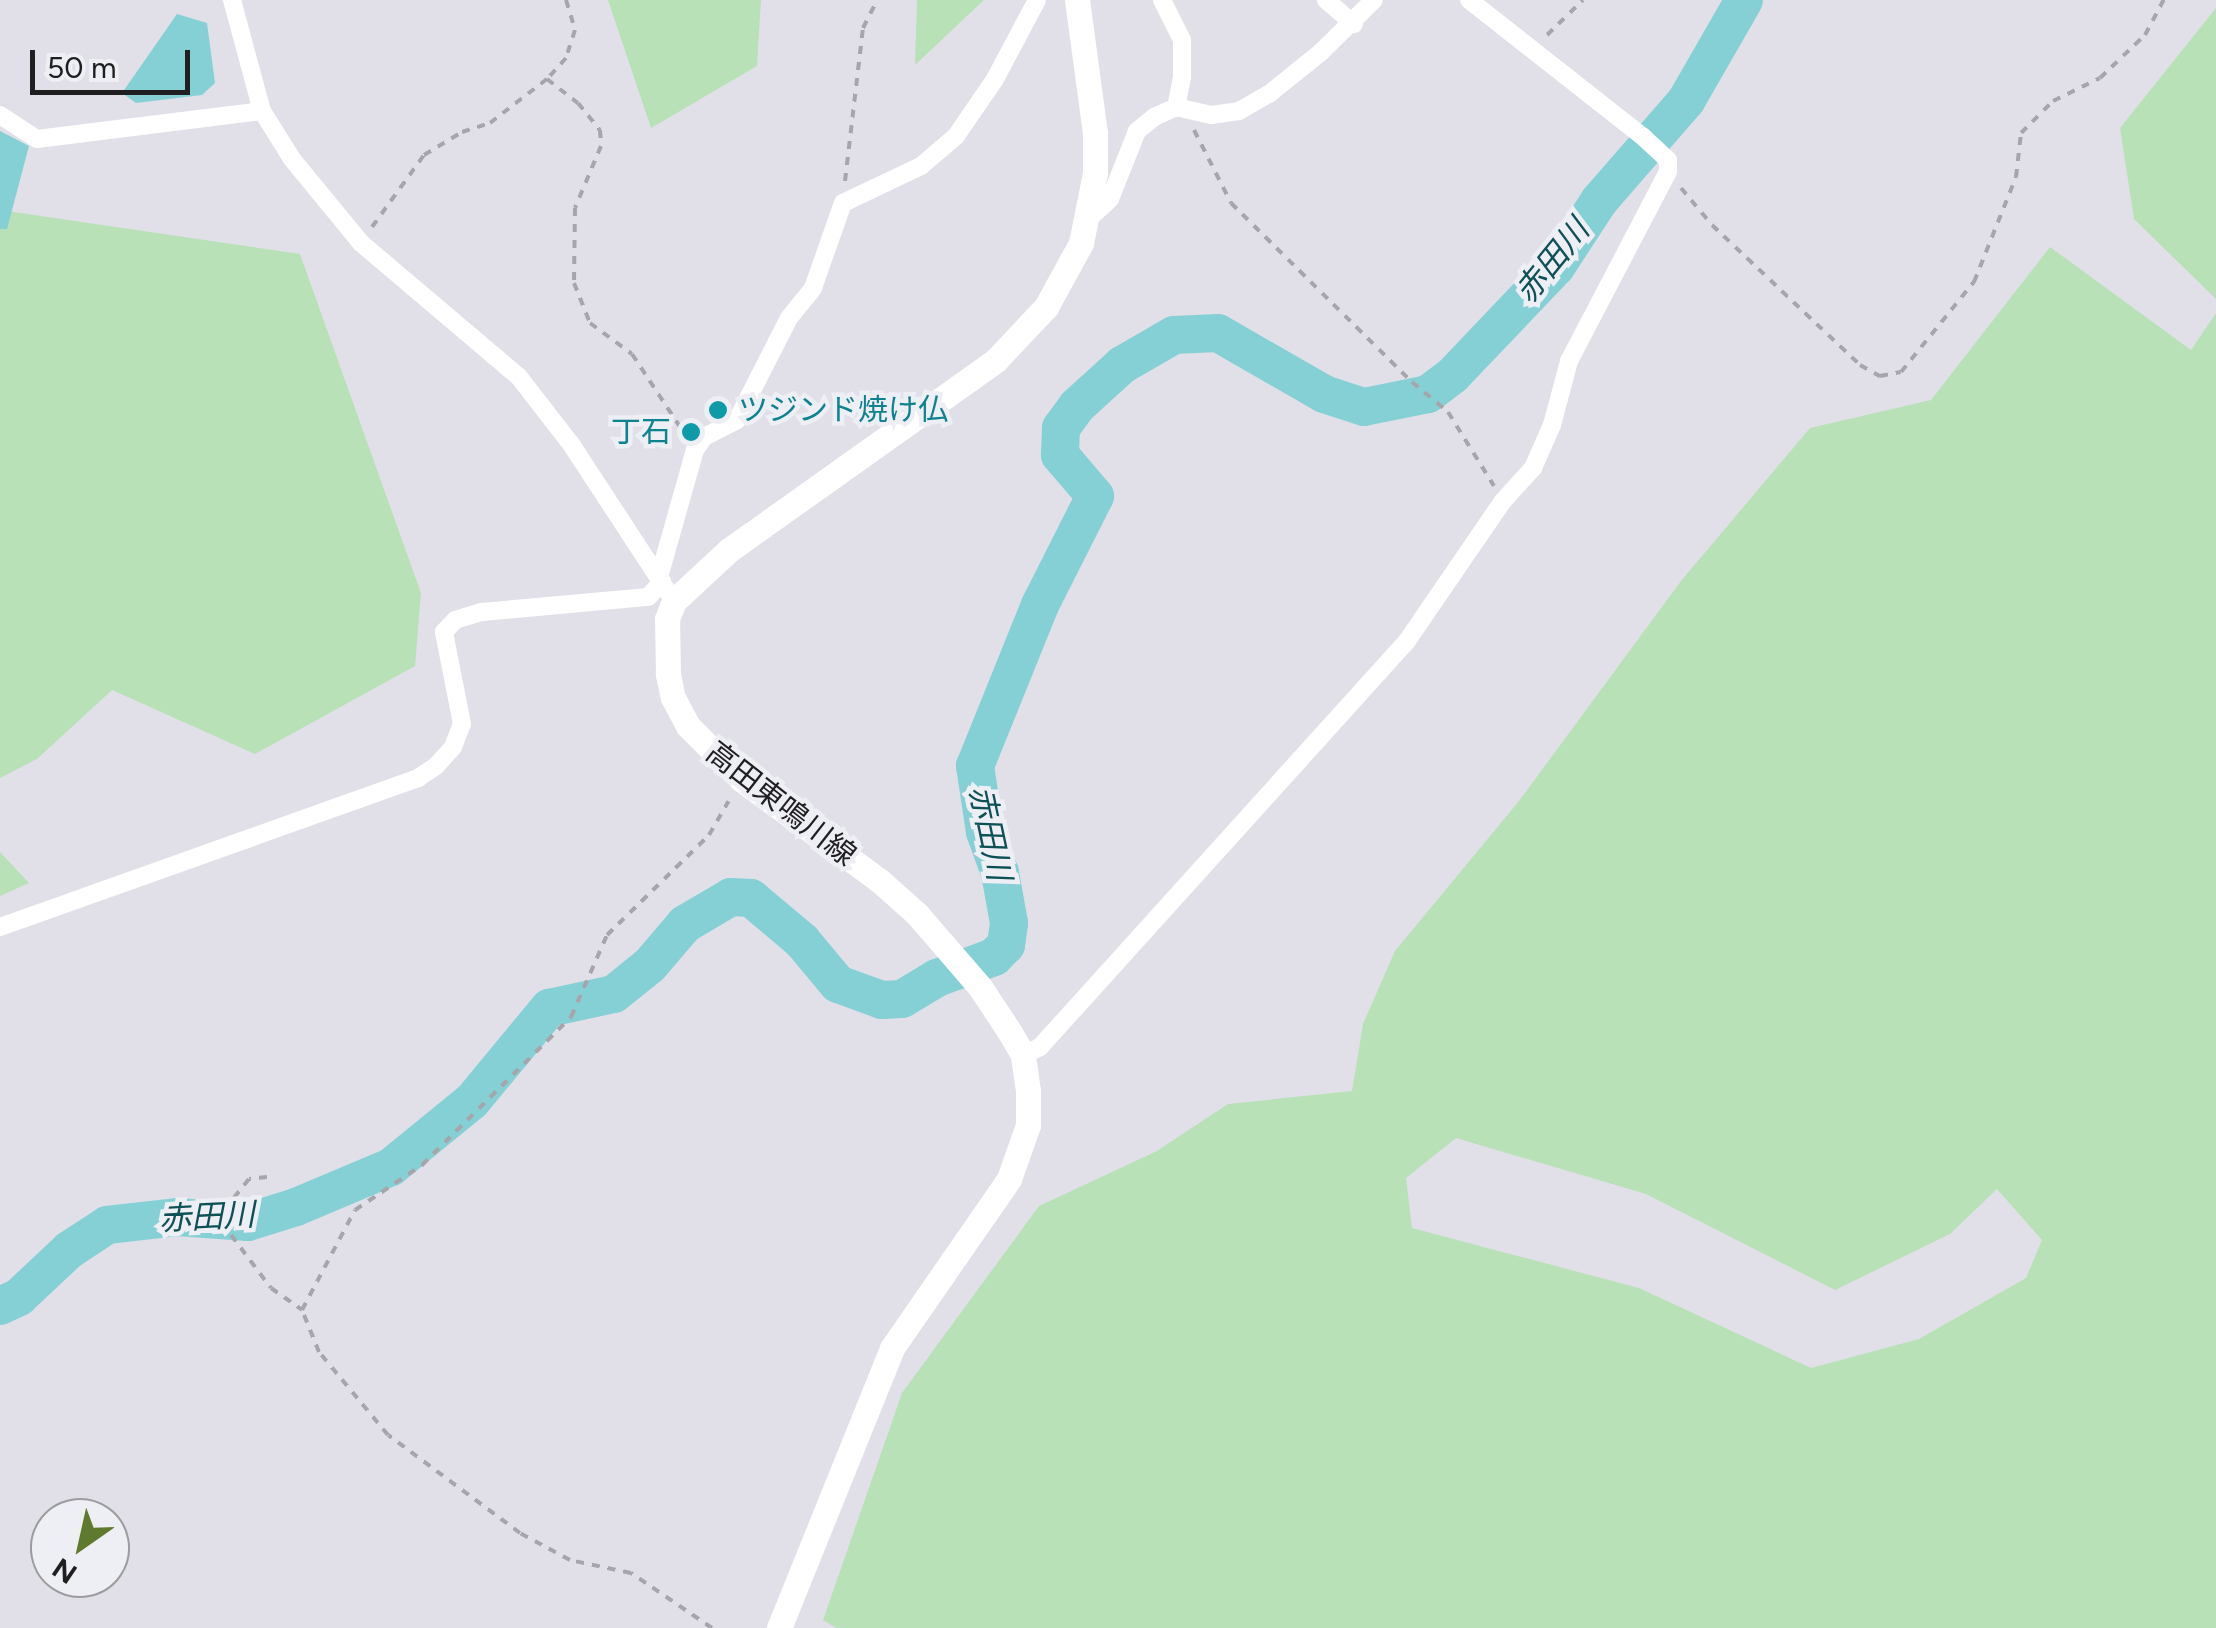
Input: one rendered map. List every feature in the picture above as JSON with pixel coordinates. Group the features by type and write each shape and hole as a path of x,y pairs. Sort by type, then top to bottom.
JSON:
{"main road":[{"path":"665,586 729,550 996,360 1061,285 1087,220 1095,173 1095,133 1077,0"},
{"name":"高田東鳴川線","path":"665,586 666,646 673,698 688,726 742,780 880,881 952,952 980,987 1023,1055 1028,1125 1022,1150 1009,1178 892,1348 779,1628"}],"street":[{"path":"232,0 262,112 292,159 360,243 519,377 571,444 665,586"},
{"path":"0,927 66,907 427,772 454,747 462,724 444,632 455,620 482,612 648,597 665,586 695,450 704,437 737,420 789,318 813,288 843,203 921,166 956,136 995,78 1036,0"},
{"path":"1162,0 1182,40 1182,77 1176,107"},
{"path":"1326,0 1354,24"},
{"path":"1087,220 1110,199 1137,131 1176,107 1211,116 1239,111 1269,94 1354,24 1374,0"},
{"path":"1023,1055 1040,1047 1407,641 1503,501 1532,468 1552,425 1569,361 1668,166 1642,136 1468,0"},
{"path":"0,115 37,139 262,112"}],"path":[{"path":"360,243 424,154 462,132 490,123 547,79 566,58 575,30 566,0"},
{"path":"843,203 863,28 877,0"},
{"path":"1532,50 1584,0"},
{"path":"1668,166 1712,224 1860,364 1880,376 1901,372 1974,282 2016,176 2020,133 2053,101 2100,78 2145,35 2164,0"},
{"path":"547,79 578,103 600,130 601,146 575,208 574,283 590,323 632,354 695,450"},
{"path":"1176,107 1194,130 1231,203 1412,382 1448,412 1503,501"},
{"path":"302,1310 355,1210 422,1165 570,1017 607,934 709,835 742,780"},
{"path":"267,1177 250,1179 226,1207 231,1235 271,1288 302,1310 319,1352 388,1436 520,1534 570,1560 631,1574 712,1628"}],"green space":[{"path":"608,0 761,0 757,66 651,128"},
{"path":"917,0 984,0 915,65"},
{"path":"2216,8 2216,299 2134,219 2120,128"},
{"path":"0,210 300,254 421,593 415,666 255,754 112,690 37,759 0,778"},
{"path":"2050,247 2191,350 2216,313 2216,1628 836,1628 823,1620 902,1393 1039,1206 1157,1151 1228,1104 1352,1091 1363,1024 1395,951 1519,801 1681,581 1810,428 1931,400","holes":["1456,1138 1646,1194 1835,1290 1950,1234 1997,1189 2042,1240 2026,1278 1919,1339 1811,1368 1639,1288 1412,1228 1406,1178"]},
{"path":"0,852 29,883 0,896"}],"water":[{"path":"177,14 207,23 215,83 202,95 136,103 122,93"},
{"path":"0,131 29,146 7,229 0,229"}],"waterway":[{"name":"赤田川","path":"0,1306 19,1297 69,1250 107,1225 177,1217 248,1222 296,1207 391,1167 472,1101 549,1008 614,994 650,965 685,924 731,897 751,898 802,941 838,984 882,1000 902,999 937,978 994,957 1006,945 1009,923 1000,873 985,832 975,766 1040,605 1095,496 1060,455 1061,428 1077,406 1122,365 1174,335 1218,333 1324,394 1364,407 1428,394 1453,375 1556,267 1599,201 1686,101 1744,0"}],"place":[{"name":"ツジンド焼け仏","path":"718,410"},
{"name":"丁石","path":"691,432"}]}
